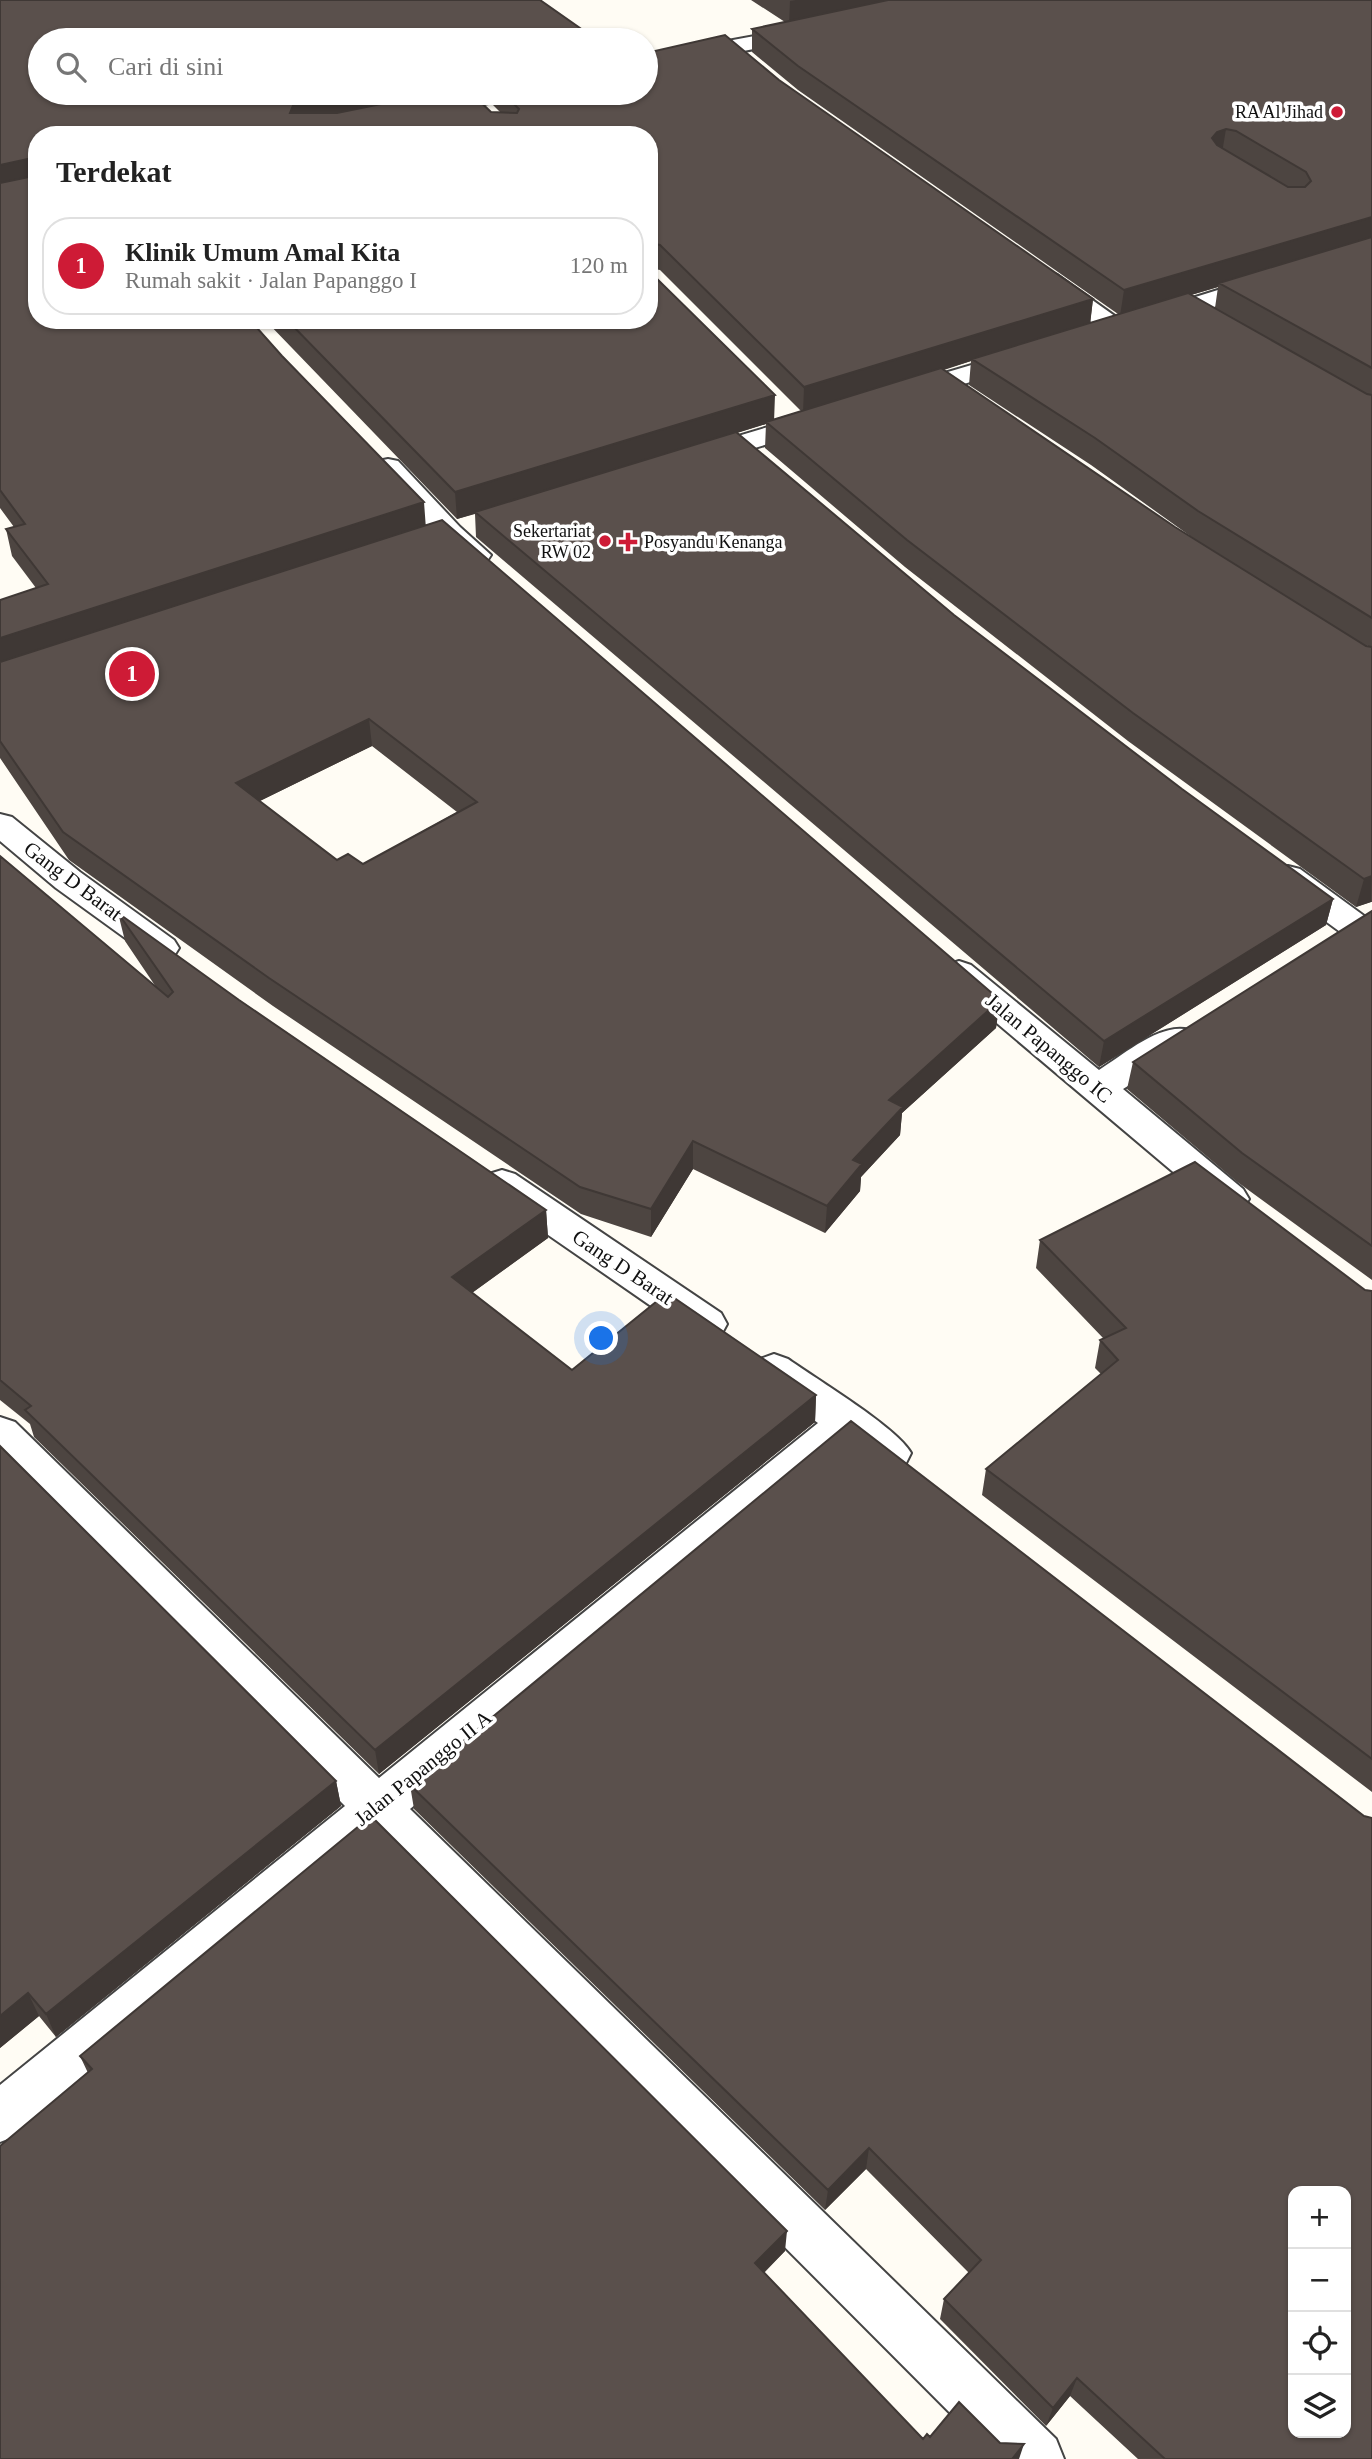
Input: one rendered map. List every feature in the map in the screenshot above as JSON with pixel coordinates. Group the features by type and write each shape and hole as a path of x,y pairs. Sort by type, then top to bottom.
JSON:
{"street":[{"path":"658,60 825,29"},
{"path":"727,46 747,63"},
{"path":"408,113 447,105"},
{"path":"476,105 489,117"},
{"path":"1028,266 1117,329"},
{"path":"1091,337 1290,276"},
{"path":"1187,307 1222,327"},
{"path":"877,402 1037,353"},
{"path":"944,382 972,403"},
{"path":"775,404 797,426"},
{"path":"671,465 837,414"},
{"path":"741,444 766,468"},
{"path":"366,445 450,534 498,573"},
{"name":"Gang D Barat","path":"0,824 68,880 191,969"},
{"path":"1266,861 1353,927"},
{"name":"Jalan Papanggo IC","path":"941,957 1057,1057 1261,1223"},
{"path":"1098,1088 1203,1022"},
{"name":"Gang D Barat","path":"474,1165 849,1421 925,1479"},
{"name":"Jalan Papanggo II A","path":"0,2117 376,1806 849,1421"},
{"path":"0,1434 1035,2459"}],"building":[{"path":"0,0 540,0 580,28 28,28 28,105 293,105 290,113 337,113 376,105 484,105 491,112 517,113 519,109 515,105 658,105 658,50 725,35 779,80 1093,299 804,387 658,245 658,126 28,126 28,159 0,165"},
{"path":"888,0 1372,0 1372,217 1124,290 798,66 752,29","holes":["1226,129 1236,131 1306,172 1311,181 1305,187 1288,187 1217,145 1212,138 1217,132"]},
{"path":"28,177 28,329 258,329 424,502 0,638 0,600 48,584 6,529 25,524 0,490 0,183"},
{"path":"1372,237 1372,368 1219,283"},
{"path":"658,280 775,395 455,492 296,329 658,329"},
{"path":"1188,293 1372,395 1372,618 1198,511 1095,438 972,359"},
{"path":"941,368 1175,527 1366,646 1372,647 1372,876 1364,879 1133,713 907,540 766,422"},
{"path":"736,432 954,615 1182,789 1333,899 1104,1041 475,512"},
{"path":"442,520 1000,1000 889,1100 903,1107 853,1160 862,1164 827,1206 693,1141 651,1209 580,1187 269,978 63,832 0,741 0,662","holes":["369,719 477,802 363,864 348,854 337,860 236,783"]},
{"path":"0,856 168,997 173,992 118,913 239,1000 546,1210 452,1277 572,1370 667,1293 816,1395 375,1750 25,1410 31,1406 0,1380"},
{"path":"1372,911 1372,1246 1242,1153 1133,1062"},
{"path":"1195,1162 1365,1290 1372,1291 1372,1759 986,1469 1118,1360 1100,1340 1126,1328 1040,1240"},
{"path":"851,1421 1364,1816 1372,1818 1372,2459 1165,2459 1077,2378 1053,2408 944,2299 981,2260 869,2148 828,2190 410,1785"},
{"path":"0,1446 336,1781 46,2014 28,1993 0,2016"},
{"path":"371,1816 787,2231 755,2263 923,2439 927,2434 930,2437 959,2402 1000,2443 1024,2444 1012,2459 0,2459 0,2146 92,2069 80,2056"}],"place":[{"name":"RA Al Jihad","path":"1337,112"},
{"name":"Sekertariat RW 02","path":"605,541"},
{"name":"Posyandu Kenanga","path":"628,542"},
{"name":"Klinik Umum Amal Kita","path":"132,674"}]}
